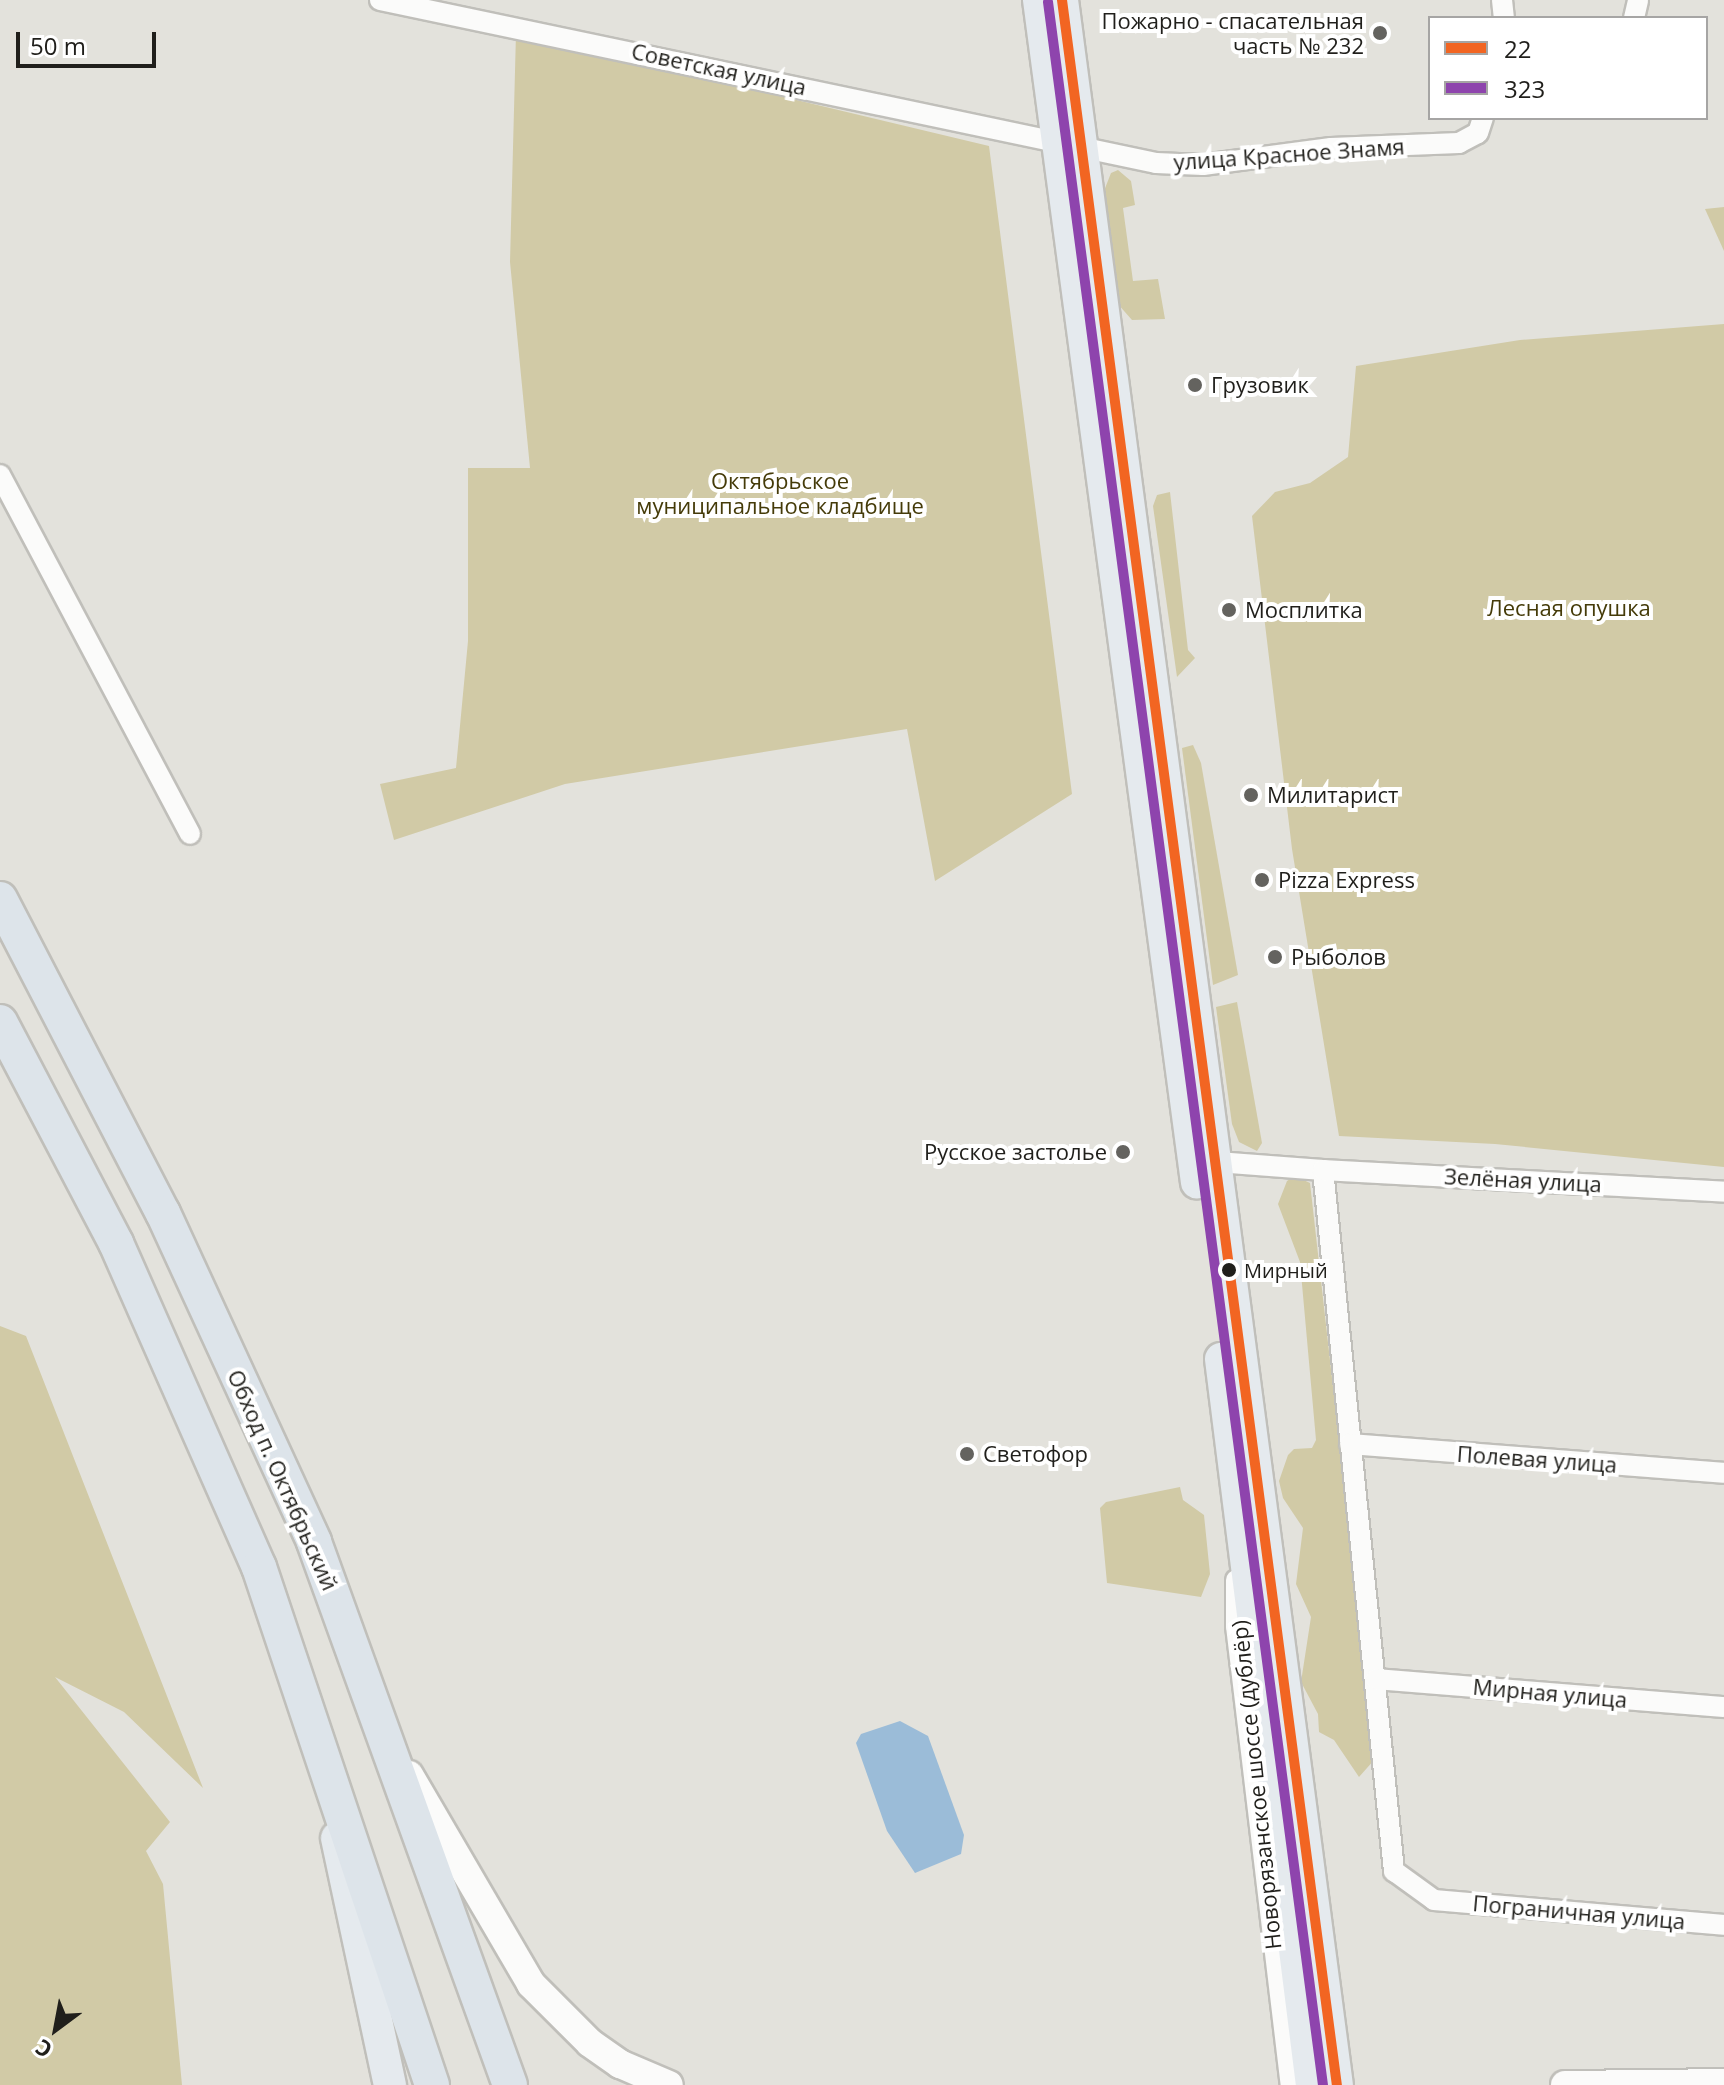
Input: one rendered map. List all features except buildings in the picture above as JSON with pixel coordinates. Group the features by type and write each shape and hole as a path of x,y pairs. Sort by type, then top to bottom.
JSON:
{"highway":[{"name":"Обход п. Октябрьский","path":"0,899 176,1242 314,1542 510,2085"},
{"path":"0,1022 147,1313 259,1567 432,2085"}],"main road":[{"path":"1039,0 1070,145 1217,1162 1337,2085"},
{"path":"1062,0 1070,145 1312,2085"},
{"path":"312,1726 390,2085"},
{"path":"386,1737 531,1984 590,2043 620,2064 669,2085"},
{"path":"1565,2085 1724,2083"}],"street":[{"name":"Советская улица","path":"390,2 518,26 1070,145"},
{"name":"улица Красное Знамя","path":"1070,145 1156,163 1203,165 1331,148 1459,143 1478,133 1482,120"},
{"path":"0,475 190,834"},
{"name":"Зелёная улица","path":"1217,1162 1724,1192"},
{"path":"1323,1170 1376,1679"},
{"name":"Полевая улица","path":"1350,1444 1724,1473"},
{"name":"Новорязанское шоссе (дублёр)","path":"1236,1484 1236,1626 1291,2085"},
{"name":"Мирная улица","path":"1376,1679 1724,1707"},
{"name":"Пограничная улица","path":"1376,1679 1394,1871 1434,1900 1724,1925"}],"green space":[{"name":"Октябрьское муниципальное кладбище","path":"516,33 989,146 1072,794 935,881 907,729 565,784 394,840 380,784 456,768 468,641 468,468 530,468 510,262"},
{"path":"1118,170 1131,181 1135,205 1123,208 1133,281 1158,279 1165,319 1132,320 1117,303 1102,196 1111,173"},
{"path":"1724,207 1724,251 1705,209"},
{"name":"Лесная опушка","path":"1724,324 1724,1167 1495,1144 1339,1136 1292,849 1252,516 1275,492 1310,483 1348,457 1356,366 1520,340"},
{"path":"1170,492 1188,650 1195,658 1177,677 1153,506 1157,495"},
{"path":"1193,745 1201,763 1238,975 1213,985 1182,748"},
{"path":"1237,1002 1262,1143 1257,1151 1239,1142 1232,1124 1216,1007"},
{"path":"1295,1176 1310,1183 1375,1759 1359,1777 1334,1740 1319,1732 1318,1714 1301,1682 1311,1617 1296,1584 1303,1528 1283,1498 1279,1481 1288,1455 1294,1449 1312,1448 1316,1440 1300,1262 1278,1204 1287,1181"},
{"path":"0,1326 26,1336 203,1788 124,1712 55,1677 170,1822 146,1851 163,1884 182,2085 0,2085"},
{"path":"1180,1487 1183,1500 1204,1515 1210,1574 1201,1597 1107,1583 1100,1508 1106,1502"}],"water":[{"path":"900,1721 928,1736 964,1835 961,1854 915,1873 887,1831 856,1743 861,1734"}],"transit line":[{"name":"22","path":"1062,0 1337,2085"},
{"name":"323","path":"1048,2 1323,2085"}],"place":[{"name":"Пожарно - спасательная часть № 232","path":"1380,33"},
{"name":"Грузовик","path":"1195,385"},
{"name":"Мосплитка","path":"1229,610"},
{"name":"Милитарист","path":"1251,795"},
{"name":"Pizza Express","path":"1262,880"},
{"name":"Рыболов","path":"1275,957"},
{"name":"Русское застолье","path":"1123,1152"},
{"name":"Мирный","path":"1229,1270"},
{"name":"Светофор","path":"967,1454"}]}
